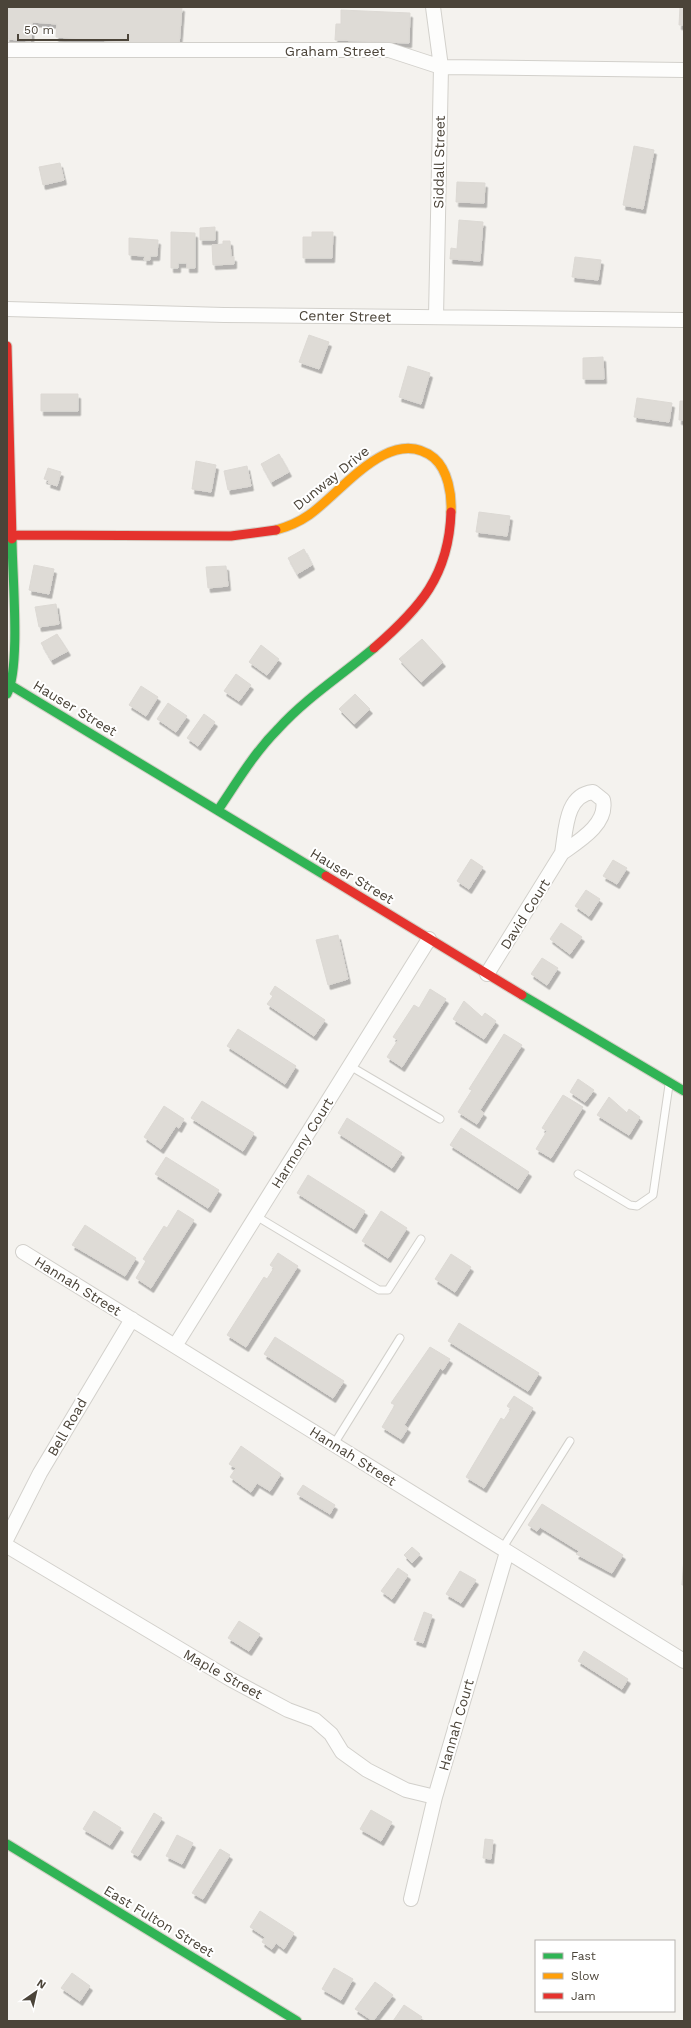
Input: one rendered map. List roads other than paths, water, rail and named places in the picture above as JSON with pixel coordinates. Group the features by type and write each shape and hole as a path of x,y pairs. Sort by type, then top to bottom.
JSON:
{"street":[{"name":"Siddall Street","path":"432,7 441,67 436,317"},
{"name":"Graham Street","path":"7,50 389,50 441,67 684,70"},
{"name":"Center Street","path":"7,309 224,315 684,320"},
{"path":"7,346 14,645 8,688"},
{"name":"Dunway Drive","path":"12,535 220,535 270,532 298,522 316,511 360,471 381,455 402,448 411,448 427,453 440,465 450,490 452,518 445,556 435,581 412,612 387,638 326,686 281,725 260,751 218,810"},
{"name":"Hauser Street","path":"8,688 218,810 487,974 684,1091"},
{"name":"David Court","path":"487,974 562,853"},
{"name":"Harmony Court","path":"175,1346 429,939"},
{"name":"Hannah Street","path":"23,1252 684,1662"},
{"name":"Bell Road","path":"7,1538 44,1467 132,1319"},
{"name":"Maple Street","path":"7,1546 230,1679 288,1710 316,1720 331,1734 342,1752 367,1770 406,1790 435,1797"},
{"name":"Hannah Court","path":"411,1899 435,1797 505,1550"},
{"name":"East Fulton Street","path":"7,1844 297,2021"}],"lane":[{"path":"350,1066 440,1119"},
{"path":"578,1174 630,1205 637,1206 653,1195 669,1083"},
{"path":"256,1216 379,1290 388,1290 421,1239"},
{"path":"334,1444 400,1338"},
{"path":"505,1550 570,1441"}]}
